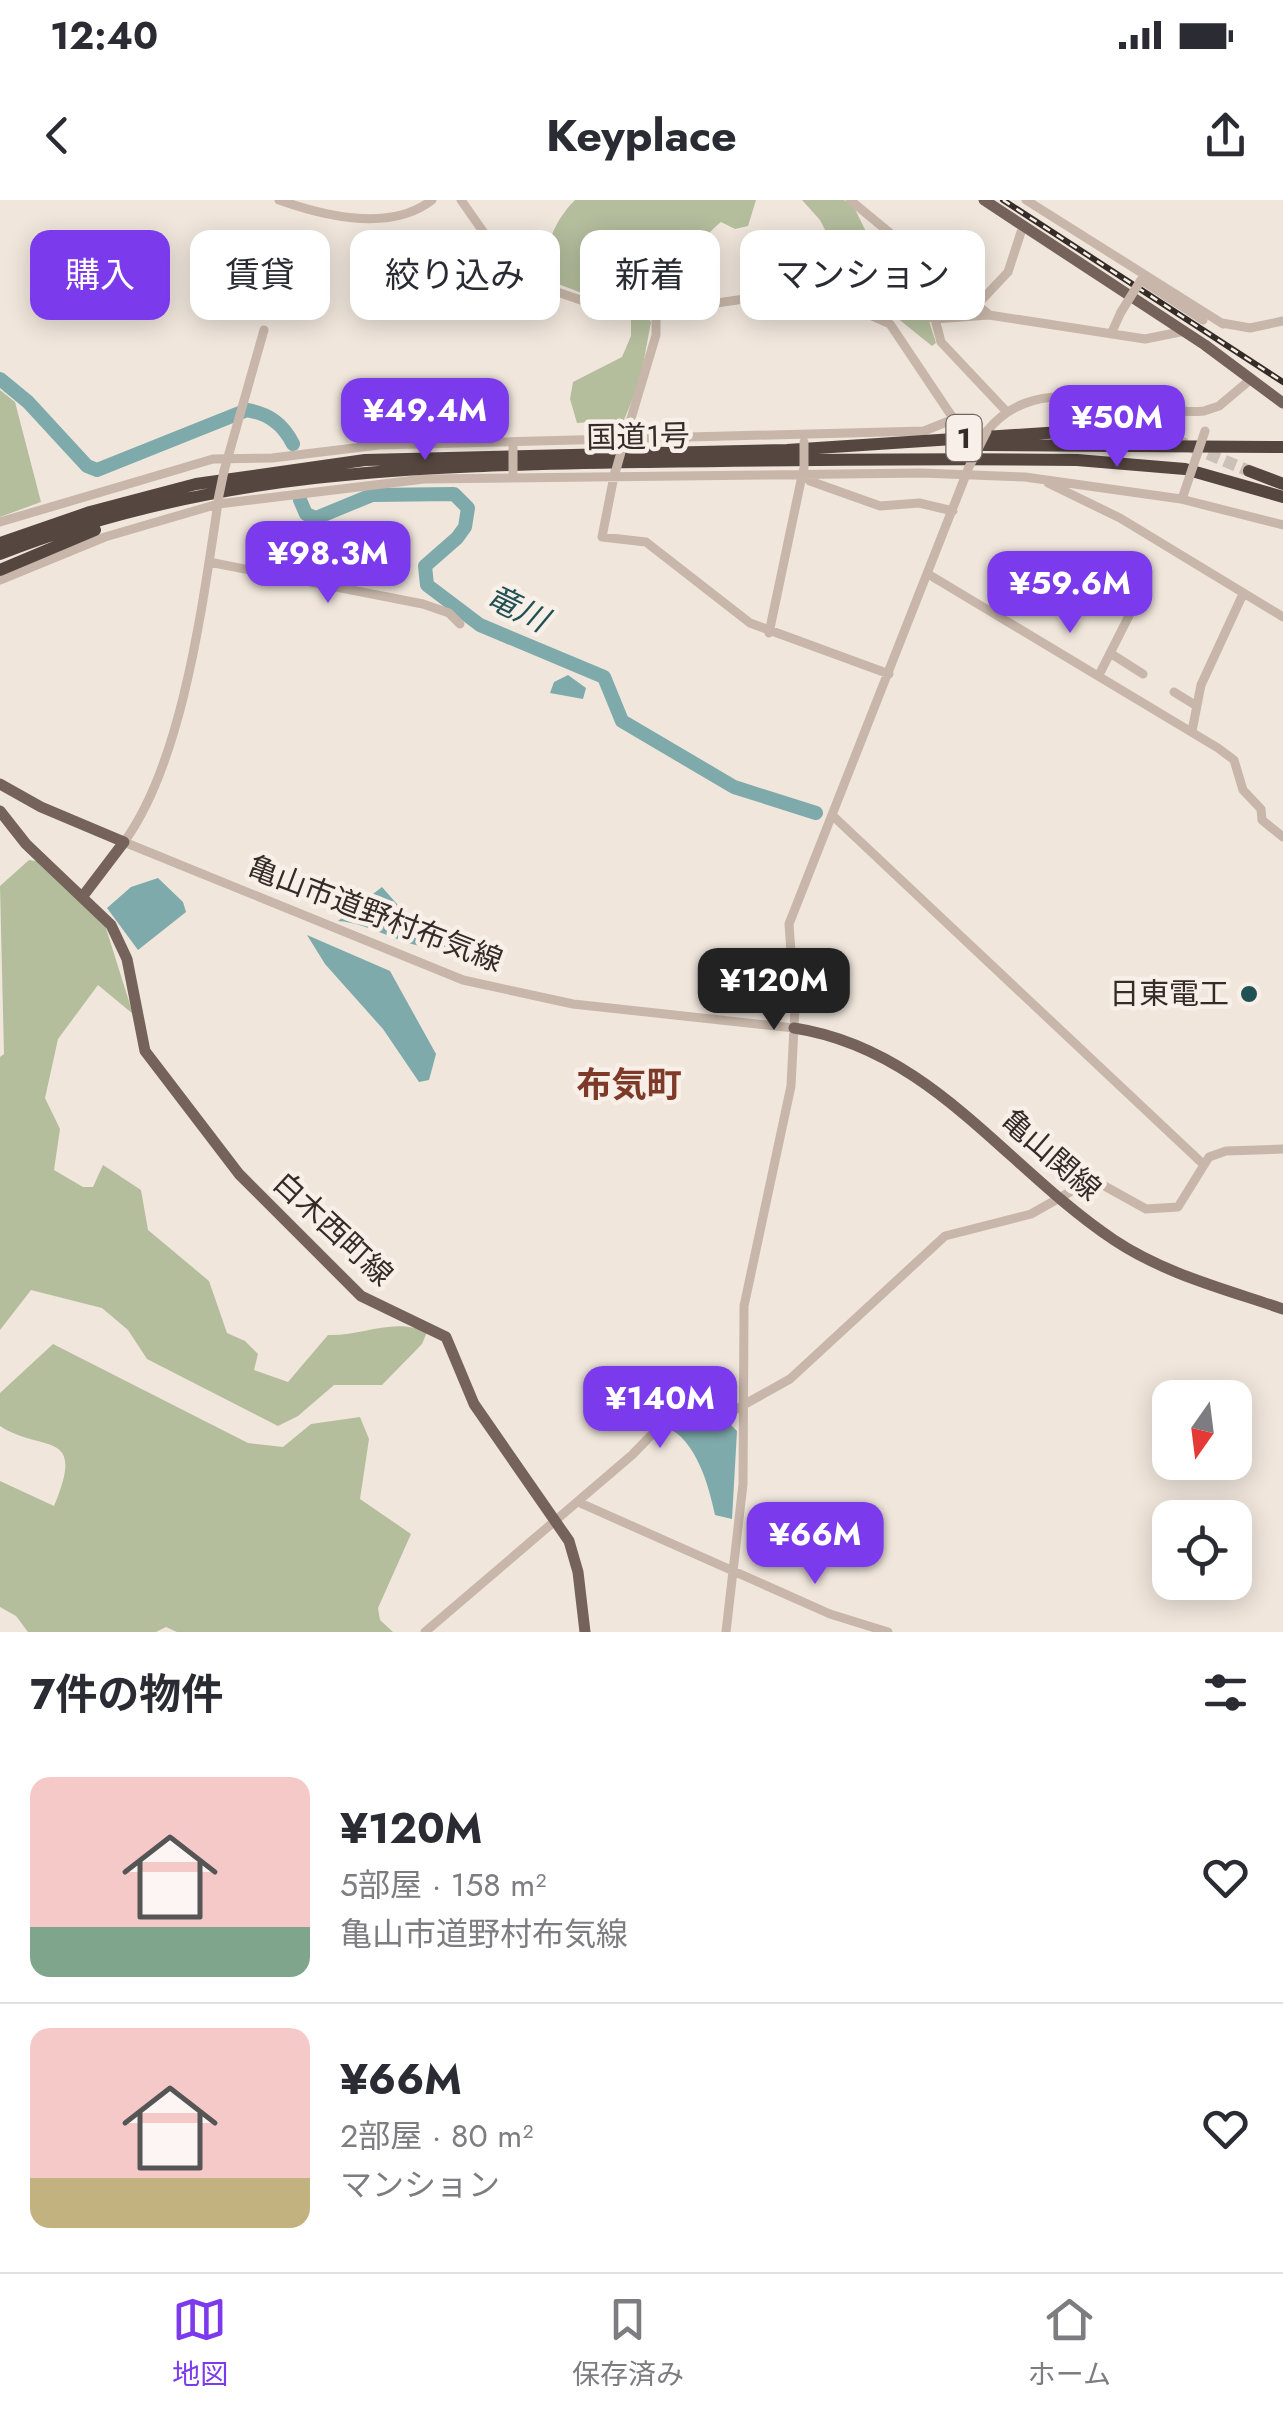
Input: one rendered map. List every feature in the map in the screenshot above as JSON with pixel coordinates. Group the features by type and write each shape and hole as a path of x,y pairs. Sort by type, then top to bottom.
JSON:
{"highway":[{"name":"国道1号","path":"0,542 90,512 365,460 787,450 1090,430 1140,432"},
{"name":"1","path":"787,450 1063,445 1283,448"},
{"name":"1","path":"844,460 1063,445"},
{"name":"国道1号","path":"0,554 196,490 399,468 844,460 1145,464 1283,493"},
{"name":"国道1号","path":"1248,471 1283,493"},
{"path":"0,533 179,482 196,490"},
{"path":"0,570 196,490"}],"main road":[{"path":"984,200 1185,331 1283,403"},
{"path":"0,784 41,808 124,842 82,896"},
{"name":"白木西町線","path":"0,811 26,844 111,924 122,943 142,1041 156,1070 193,1108 249,1185 361,1296 393,1314 442,1332 484,1422 557,1519 578,1572 585,1632"},
{"name":"亀山関線","path":"794,1028 836,1037 900,1065 935,1088 1110,1238 1158,1265 1283,1308"}],"street":[{"path":"278,200 317,212 363,218 411,214 432,200"},
{"path":"461,200 496,250 531,283 580,300"},
{"path":"850,200 885,230"},
{"path":"1026,200 1224,324"},
{"path":"985,296 1008,272 1023,226"},
{"path":"1111,334 1140,280 1203,320 1250,328 1283,321"},
{"path":"985,313 989,315"},
{"path":"985,315 1145,339 1185,331"},
{"path":"656,320 656,335 614,473 602,537 652,545 733,612 769,633 889,674"},
{"path":"881,320 890,324 975,450"},
{"path":"935,320 941,342 1006,411"},
{"path":"124,842 143,811 164,756 209,562 224,470 264,330"},
{"path":"726,1632 743,1484 744,1306 791,1086 794,1028 789,924 975,450 987,430 1006,411 1062,396 1176,412 1204,411 1220,406 1251,379"},
{"path":"0,522 201,462 227,458 379,445 804,439 924,431 954,418"},
{"path":"1182,498 1204,431"},
{"path":"769,633 803,471 804,439"},
{"path":"512,476 513,444"},
{"path":"803,471 810,480 880,506 920,503 953,511"},
{"path":"0,580 105,537 218,502 373,482 512,476 803,471 966,473 1182,498 1283,526"},
{"path":"1046,481 1120,518 1283,617"},
{"path":"209,562 423,604 449,613 460,624"},
{"path":"928,574 1234,760 1243,790 1261,810 1262,820 1283,837"},
{"path":"1192,731 1195,705 1243,594"},
{"path":"1099,675 1138,598"},
{"path":"1110,653 1143,674"},
{"path":"1174,692 1195,705"},
{"path":"832,815 1203,1164"},
{"name":"亀山市道野村布気線","path":"124,842 463,980 574,1004 794,1028"},
{"path":"425,1632 578,1502 664,1422 743,1408 790,1379 946,1236 1031,1214 1093,1183 1137,1207 1178,1207 1203,1164 1226,1151 1283,1149"},
{"path":"578,1502 830,1614 888,1632"}],"green space":[{"path":"575,200 756,200 748,226 735,229 721,222 712,230 580,230 580,292 560,285 560,230 555,230"},
{"path":"802,200 844,200 855,209 865,230 825,230"},
{"path":"631,320 650,320 640,381 624,420 577,423 570,399 573,382 622,357 631,336"},
{"path":"900,320 929,321 936,343 932,346"},
{"path":"0,390 15,402 41,502 0,517"},
{"path":"29,860 42,862 105,925 133,1014 98,985 58,1039 45,1098 60,1129 54,1170 83,1187 93,1187 103,1165 141,1190 148,1230 209,1281 227,1333 245,1341 258,1354 254,1370 288,1382 328,1335 402,1326 427,1332 422,1344 382,1385 334,1385 298,1416 278,1426 147,1359 128,1330 102,1308 31,1290 0,1330 0,1057 4,1054 0,886"},
{"path":"53,1344 248,1443 283,1447 311,1424 360,1417 369,1439 360,1499 411,1534 378,1608 380,1620 393,1632 177,1632 166,1627 156,1632 28,1632 16,1616 0,1607 0,1481 54,1506 65,1464 55,1447 0,1426 0,1393"}],"water":[{"path":"568,675 586,688 583,699 550,693 554,682"},
{"path":"158,878 183,902 186,912 138,950 107,908 131,887"},
{"path":"382,887 411,920 449,930 450,946 423,947 338,921"},
{"path":"307,935 390,971 436,1054 429,1080 419,1082 383,1029 325,964"},
{"path":"695,1422 731,1425 737,1431 732,1519 715,1515 693,1452 666,1427"}],"waterway":[{"name":"竜川","path":"0,379 28,402 87,466 97,470 247,410 274,421 293,444"},
{"name":"竜川","path":"300,500 306,514 316,518 372,495 454,494 468,508 465,527 425,566 427,585 480,625 604,677 622,721 734,787 816,813"}],"tunnel":[{"path":"1140,431 1168,437 1249,471"}],"railway":[{"path":"1003,200 1283,382"}],"place":[{"name":"日東電工","path":"1249,994"}],"district":[{"name":"布気町","path":"629,1085"}]}
